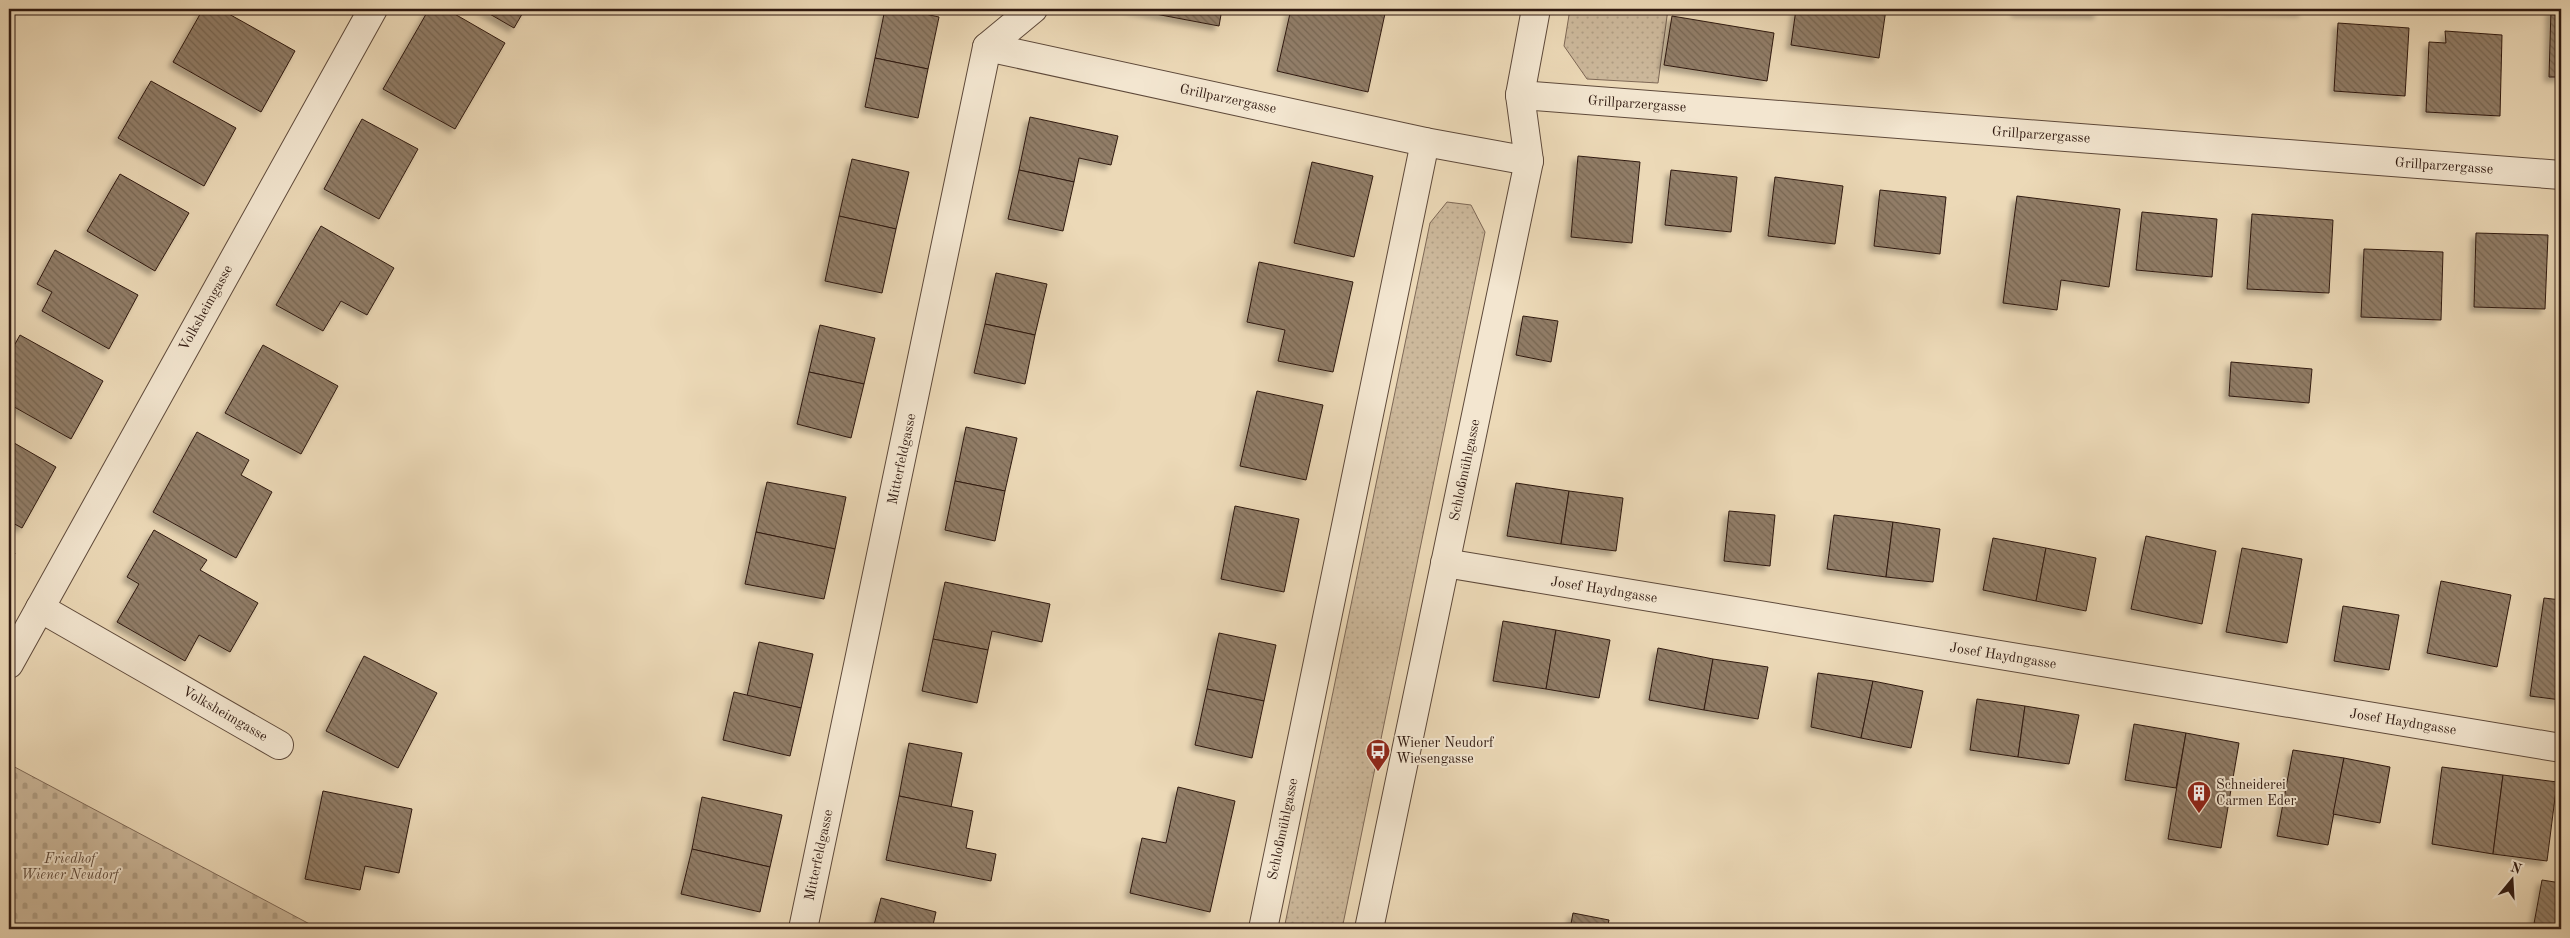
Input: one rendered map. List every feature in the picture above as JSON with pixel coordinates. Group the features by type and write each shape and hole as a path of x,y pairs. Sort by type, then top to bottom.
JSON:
{"street":[{"name":"Volksheimgasse","path":"9,664 373,9"},
{"path":"986,46 1033,9"},
{"name":"Schloßmühlgasse","path":"1369,929 1529,161 1520,95 1536,9"},
{"name":"Grillparzergasse","path":"986,46 1425,142 1529,161"},
{"name":"Mitterfeldgasse","path":"803,929 986,46"},
{"name":"Grillparzergasse","path":"1520,95 2561,175"},
{"name":"Schloßmühlgasse","path":"1262,929 1425,142"},
{"name":"Josef Haydngasse","path":"1445,563 2561,748"},
{"name":"Volksheimgasse","path":"40,608 279,745"}],"green space":[{"path":"1570,9 1668,9 1658,83 1587,79 1564,46"},
{"path":"1447,202 1471,205 1485,232 1342,929 1284,929 1430,223"},
{"name":"Friedhof Wiener Neudorf","path":"9,764 319,929 9,929"}],"building":[{"path":"203,9 220,9 295,51 261,112 173,62"},
{"path":"429,9 446,9 505,43 455,129 383,89"},
{"path":"481,9 525,9 514,28"},
{"path":"885,9 902,9 939,17 928,69 875,58"},
{"path":"1129,9 1222,9 1219,26"},
{"path":"1291,9 1386,9 1368,92 1277,71"},
{"path":"1796,9 1886,9 1879,58 1791,45"},
{"path":"2016,9 2099,9 2098,14 2016,12"},
{"path":"2228,9 2303,9 2303,12"},
{"path":"2551,9 2561,9 2561,77 2549,77"},
{"path":"1672,16 1774,33 1767,81 1664,65"},
{"path":"2338,23 2409,28 2405,96 2334,91"},
{"path":"2445,31 2502,35 2500,116 2426,112 2429,42 2446,43"},
{"path":"875,58 928,69 918,118 865,107"},
{"path":"151,81 236,128 204,186 118,138"},
{"path":"1030,117 1118,136 1111,165 1079,158 1074,182 1019,170"},
{"path":"362,119 418,149 379,219 324,189"},
{"path":"1578,156 1640,162 1632,243 1571,237"},
{"path":"852,159 909,172 896,229 839,216"},
{"path":"1312,162 1373,176 1354,257 1294,243"},
{"path":"1019,170 1074,182 1063,231 1008,219"},
{"path":"1671,170 1737,177 1731,232 1665,225"},
{"path":"120,174 189,213 155,271 87,231"},
{"path":"1775,177 1843,186 1835,244 1768,236"},
{"path":"1880,190 1946,197 1940,254 1874,246"},
{"path":"2017,196 2120,209 2109,287 2061,280 2057,310 2003,303"},
{"path":"2142,212 2217,219 2212,277 2136,270"},
{"path":"2252,214 2333,220 2329,293 2247,289"},
{"path":"839,216 896,229 882,293 825,281"},
{"path":"321,226 394,268 367,315 341,301 323,331 276,305"},
{"path":"2476,233 2548,235 2545,309 2474,307"},
{"path":"2364,249 2443,252 2441,320 2361,317"},
{"path":"55,250 138,295 109,349 42,311 52,292 37,284"},
{"path":"1259,262 1353,282 1333,372 1278,361 1285,330 1247,322"},
{"path":"996,273 1047,284 1035,335 985,324"},
{"path":"1523,316 1558,321 1551,362 1516,355"},
{"path":"985,324 1035,335 1025,384 974,373"},
{"path":"820,325 875,338 864,384 809,372"},
{"path":"20,335 103,381 71,439 9,404 9,355"},
{"path":"263,345 338,386 301,454 225,413"},
{"path":"2231,362 2312,369 2309,403 2229,396"},
{"path":"809,372 864,384 851,438 797,424"},
{"path":"1257,391 1323,405 1306,480 1240,466"},
{"path":"966,427 1017,438 1005,491 955,481"},
{"path":"197,432 249,460 241,475 272,492 236,558 153,512"},
{"path":"9,440 56,467 22,528 9,521"},
{"path":"955,481 1005,491 995,541 945,530"},
{"path":"767,482 846,497 835,549 756,532"},
{"path":"1516,483 1569,491 1561,544 1507,536"},
{"path":"1569,491 1623,498 1616,551 1561,544"},
{"path":"1235,506 1299,519 1284,592 1221,579"},
{"path":"1729,511 1775,515 1770,566 1724,561"},
{"path":"1834,515 1893,522 1886,577 1827,569"},
{"path":"1893,522 1940,529 1933,582 1886,577"},
{"path":"154,530 207,560 200,570 258,603 230,652 199,635 185,661 117,622 139,584 127,577"},
{"path":"756,532 835,549 824,599 745,584"},
{"path":"2146,536 2216,551 2202,624 2131,609"},
{"path":"1993,538 2046,548 2036,601 1983,590"},
{"path":"2046,548 2096,558 2086,611 2036,601"},
{"path":"2242,548 2302,559 2287,643 2226,632"},
{"path":"9,550 15,553 9,565"},
{"path":"2441,581 2511,595 2497,667 2427,653"},
{"path":"945,582 1050,604 1042,642 992,631 988,650 933,639"},
{"path":"2544,598 2561,600 2561,700 2530,696"},
{"path":"2343,606 2399,615 2389,670 2334,661"},
{"path":"1503,621 1556,630 1546,689 1493,681"},
{"path":"1556,630 1610,640 1599,698 1546,689"},
{"path":"1219,633 1276,645 1264,701 1207,689"},
{"path":"933,639 988,650 977,703 922,691"},
{"path":"759,642 813,654 801,708 747,696"},
{"path":"1658,648 1713,659 1704,710 1649,700"},
{"path":"364,656 437,693 398,768 326,731"},
{"path":"1713,659 1768,667 1758,719 1704,710"},
{"path":"1818,673 1873,681 1861,738 1811,727"},
{"path":"1873,681 1923,691 1911,748 1861,738"},
{"path":"1207,689 1264,701 1252,758 1195,745"},
{"path":"734,692 801,708 790,756 723,740"},
{"path":"1977,699 2025,706 2018,757 1970,750"},
{"path":"2025,706 2079,715 2069,764 2018,757"},
{"path":"2134,724 2186,733 2176,788 2125,780"},
{"name":"Schneiderei Carmen Eder","path":"2186,733 2239,743 2221,848 2168,839"},
{"path":"909,743 962,753 951,807 899,796"},
{"path":"2293,750 2344,758 2328,845 2277,836"},
{"path":"2344,758 2390,767 2380,823 2333,814"},
{"path":"2442,767 2503,775 2493,854 2432,844"},
{"path":"2503,775 2557,782 2547,861 2493,854"},
{"path":"1178,787 1235,801 1210,912 1130,893 1142,838 1166,843"},
{"path":"323,791 412,809 399,873 365,866 360,890 305,879"},
{"path":"899,796 973,811 966,848 996,854 991,881 886,860"},
{"path":"702,797 782,815 770,867 692,849"},
{"path":"692,849 770,867 760,912 681,894"},
{"path":"2542,880 2561,883 2561,929 2533,929"},
{"path":"881,898 936,912 932,929 873,929"},
{"path":"1573,913 1609,920 1607,929 1570,929"}],"place":[{"name":"Wiener Neudorf Wiesengasse","path":"1378,772"},
{"name":"Schneiderei Carmen Eder","path":"2199,814"}]}
